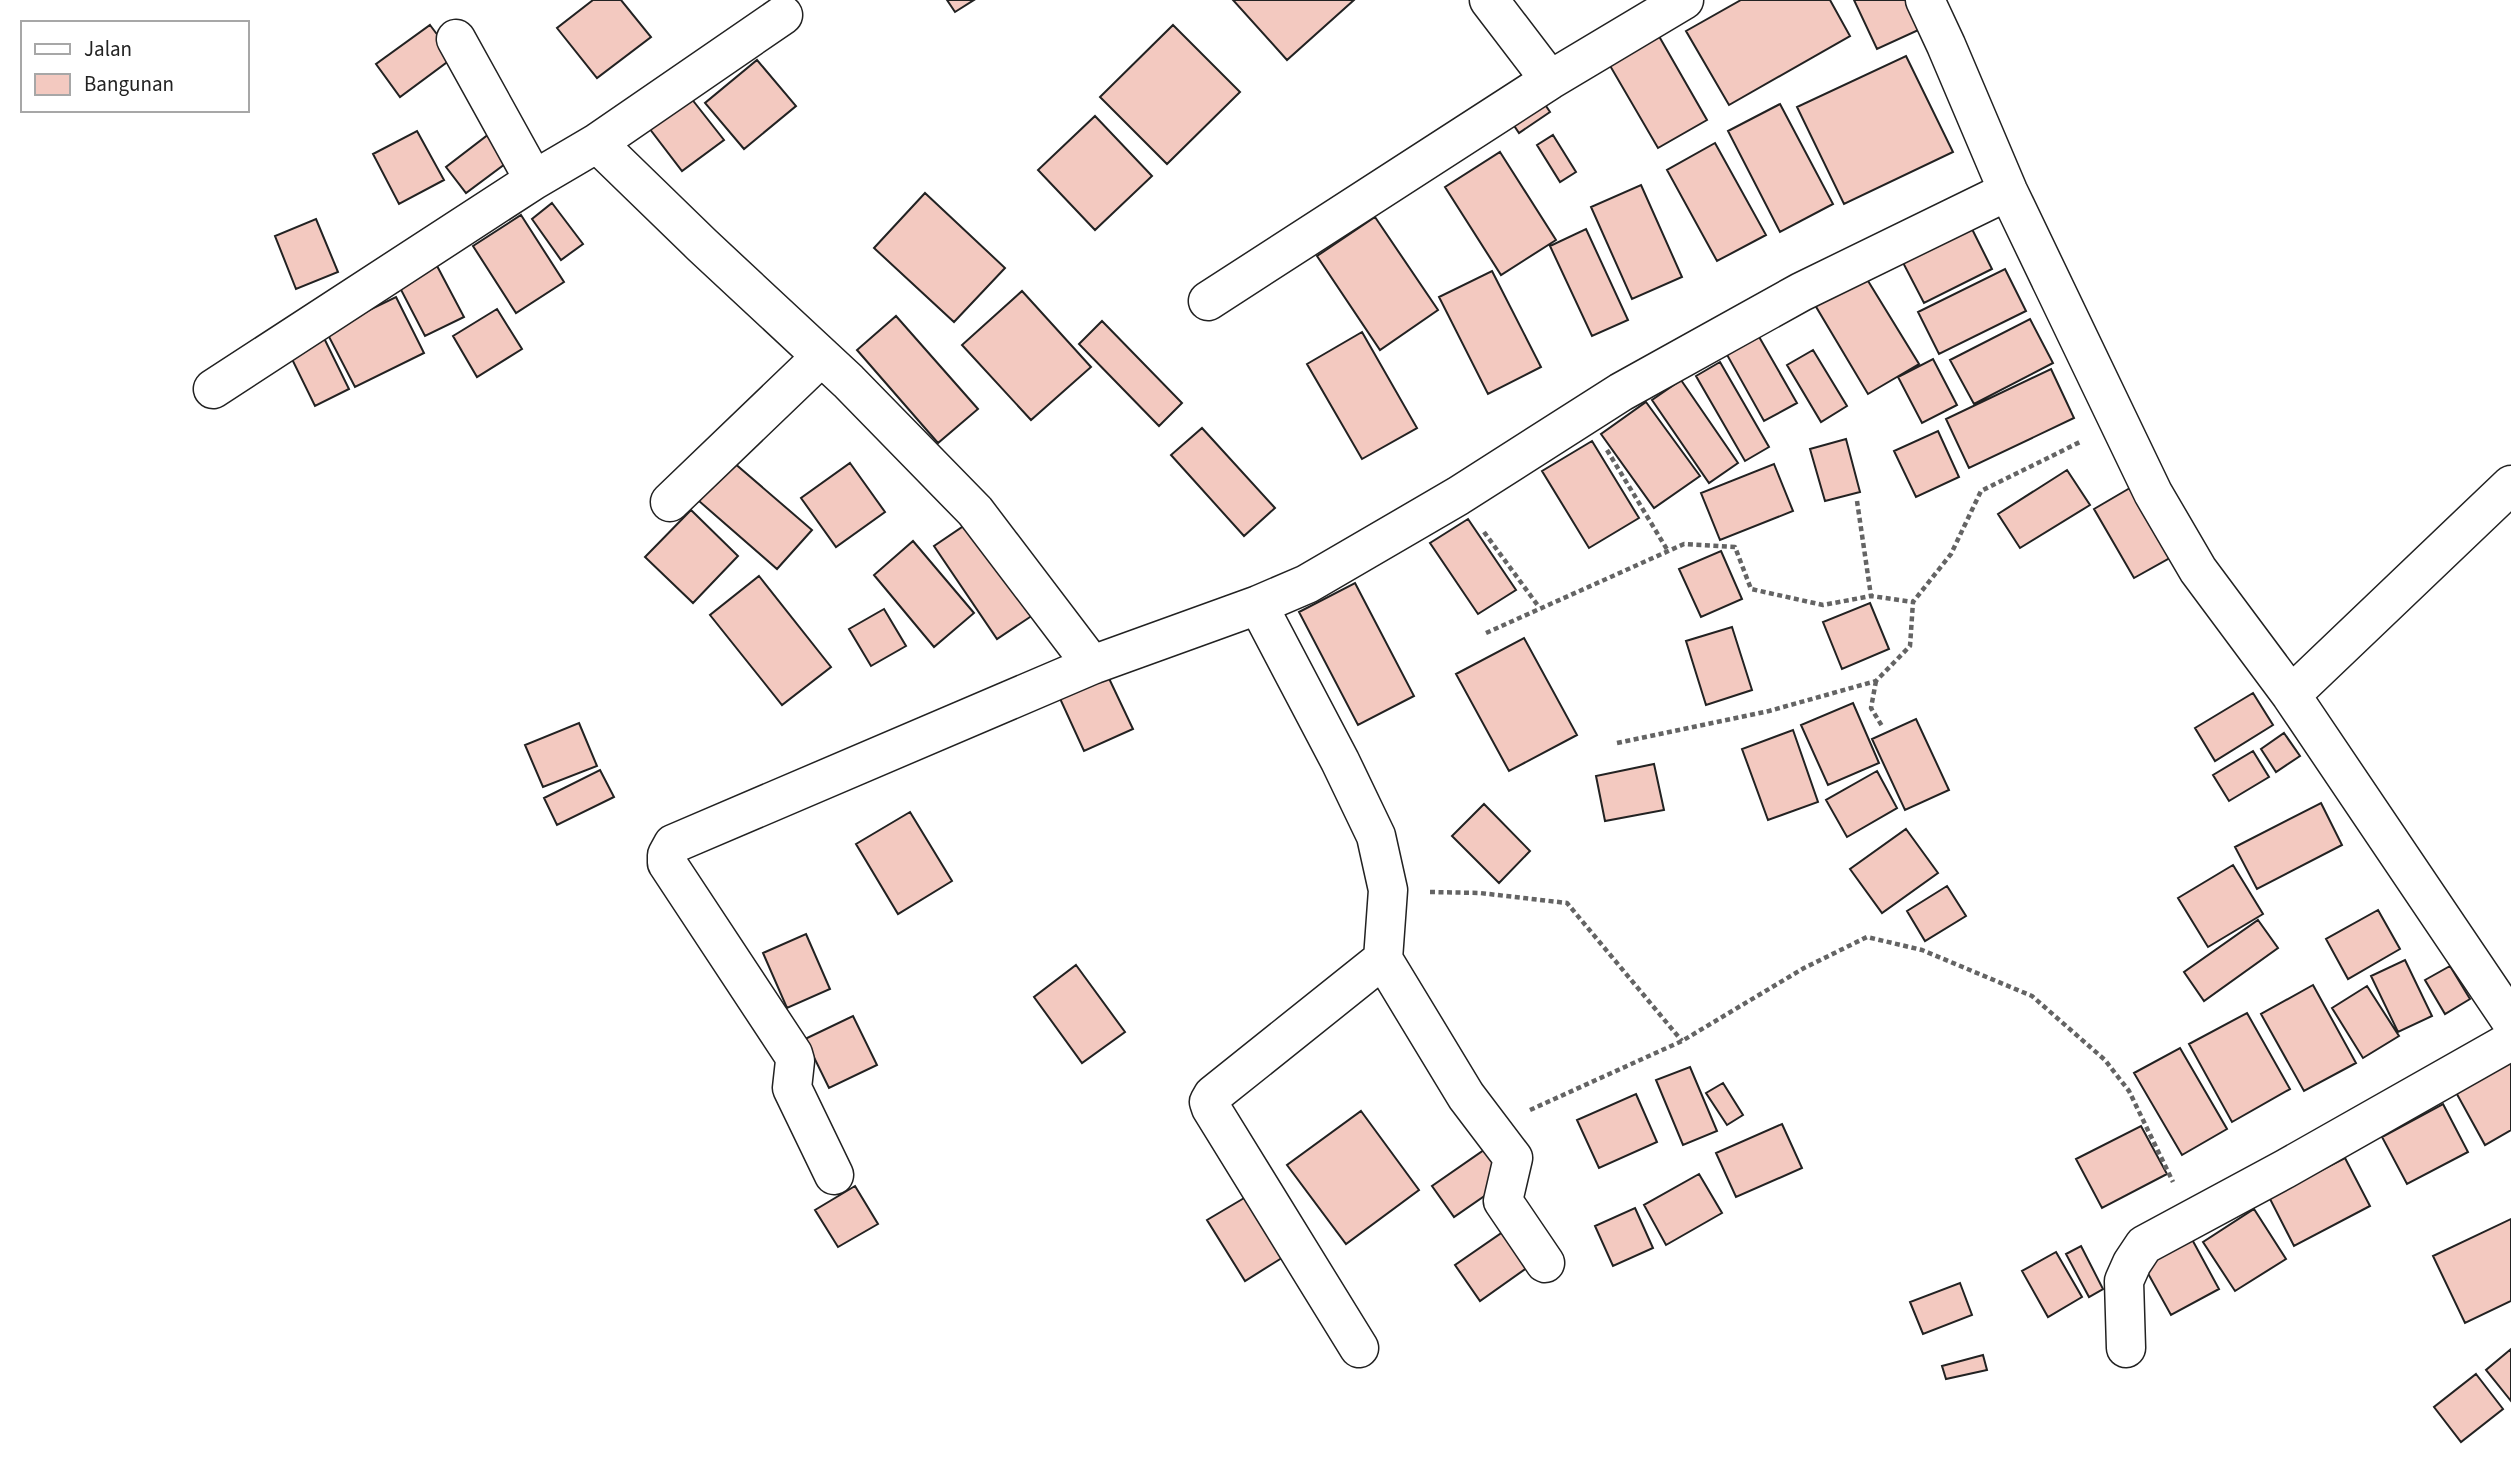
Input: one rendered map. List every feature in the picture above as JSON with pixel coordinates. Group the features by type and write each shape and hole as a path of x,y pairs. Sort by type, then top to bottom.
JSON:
{"street":[{"path":"1489,0 1550,80"},
{"path":"1209,301 1550,80 1684,0"},
{"path":"1924,0 1947,45 2008,191 2153,493 2198,570 2291,695 2511,1021"},
{"path":"214,389 534,180 597,143 783,15"},
{"path":"456,39 534,180"},
{"path":"597,143 848,381 975,511 1092,665"},
{"path":"834,1175 792,1087 795,1061 793,1054 667,863 667,855 673,844 1092,665 1258,606 1307,584 1458,496 1621,392 1801,292 2008,191"},
{"path":"670,502 821,357"},
{"path":"2291,695 2511,485"},
{"path":"1258,606 1340,761 1376,836 1388,891 1383,959 1466,1096 1513,1158 1503,1201 1545,1263"},
{"path":"1359,1348 1209,1102 1213,1095 1383,959"},
{"path":"2126,1348 2124,1281 2144,1245 2511,1041"}],"path":[{"path":"1621,392 1621,403 1595,430 1668,551"},
{"path":"1617,743 1769,711 1876,681 1910,646 1913,602 1951,554 1981,491 2118,423"},
{"path":"1458,496 1539,607"},
{"path":"1857,501 1871,596"},
{"path":"1486,633 1684,544 1735,547 1751,589 1823,605 1871,596 1913,602"},
{"path":"1876,681 1871,708 1882,726"},
{"path":"1388,891 1480,893 1567,903 1682,1041"},
{"path":"1491,1128 1682,1041 1804,968 1867,937 1923,950 2032,996 2105,1060 2129,1091 2191,1218"}],"building":[{"path":"593,0 621,0 651,37 597,78 557,28"},
{"path":"947,0 974,0 955,12"},
{"path":"1233,0 1354,0 1287,60"},
{"path":"1741,0 1830,0 1850,36 1729,105 1686,31"},
{"path":"1854,0 1912,0 1925,27 1877,49"},
{"path":"1652,24 1707,120 1658,148 1602,52"},
{"path":"430,25 454,57 400,97 376,64"},
{"path":"1173,25 1240,92 1167,164 1100,97"},
{"path":"1906,56 1953,152 1844,204 1797,107"},
{"path":"757,60 796,106 744,149 705,103"},
{"path":"687,93 724,140 682,171 646,124"},
{"path":"1538,94 1550,112 1519,133 1507,115"},
{"path":"1780,104 1833,204 1780,232 1728,131"},
{"path":"1095,116 1152,176 1095,230 1038,170"},
{"path":"417,131 444,180 399,204 373,154"},
{"path":"489,134 509,161 466,193 446,167"},
{"path":"1553,135 1576,172 1560,182 1537,145"},
{"path":"1715,143 1766,235 1717,261 1667,170"},
{"path":"1500,152 1556,240 1501,275 1445,187"},
{"path":"1641,185 1682,277 1632,299 1591,207"},
{"path":"925,193 1005,268 954,322 874,248"},
{"path":"552,203 583,244 561,260 532,219"},
{"path":"521,215 564,282 516,313 473,246"},
{"path":"1375,217 1438,310 1380,350 1317,256"},
{"path":"316,219 338,272 296,289 275,236"},
{"path":"1968,221 1992,269 1924,303 1899,255"},
{"path":"1586,229 1628,320 1592,336 1550,246"},
{"path":"436,264 464,317 425,336 398,284"},
{"path":"2005,269 2026,311 1939,354 1918,312"},
{"path":"1492,271 1541,367 1488,394 1439,297"},
{"path":"1865,276 1919,364 1868,394 1815,305"},
{"path":"1022,291 1091,367 1031,420 962,345"},
{"path":"396,297 424,353 355,387 326,331"},
{"path":"497,309 522,349 477,377 453,336"},
{"path":"896,316 978,409 938,443 857,350"},
{"path":"2030,319 2053,363 1974,404 1950,360"},
{"path":"1102,321 1182,403 1159,426 1079,344"},
{"path":"1362,332 1417,428 1362,459 1307,364"},
{"path":"322,334 349,389 315,406 288,351"},
{"path":"1758,335 1797,403 1764,421 1726,353"},
{"path":"1813,350 1847,406 1821,422 1787,365"},
{"path":"1933,359 1957,405 1922,423 1898,377"},
{"path":"1720,362 1769,447 1745,461 1696,376"},
{"path":"2051,369 2074,418 1969,468 1946,419"},
{"path":"1681,380 1738,463 1709,483 1652,400"},
{"path":"1646,402 1700,476 1654,508 1601,434"},
{"path":"1202,428 1275,508 1244,536 1171,455"},
{"path":"1938,431 1959,477 1916,497 1894,451"},
{"path":"1846,439 1860,492 1825,501 1810,449"},
{"path":"1592,441 1639,518 1589,548 1542,471"},
{"path":"733,462 812,530 777,569 699,501"},
{"path":"850,463 885,512 836,547 801,498"},
{"path":"1774,464 1793,511 1720,540 1701,493"},
{"path":"2067,470 2090,505 2020,548 1998,514"},
{"path":"2135,485 2175,555 2134,578 2094,509"},
{"path":"691,510 738,556 693,603 645,557"},
{"path":"977,517 1039,611 997,639 934,546"},
{"path":"1468,519 1516,590 1478,614 1430,543"},
{"path":"913,541 974,613 934,647 874,575"},
{"path":"1721,551 1742,599 1701,617 1679,569"},
{"path":"759,576 831,667 782,705 710,615"},
{"path":"1355,583 1414,696 1358,725 1299,612"},
{"path":"1870,603 1889,649 1842,669 1823,622"},
{"path":"884,609 906,646 871,666 849,629"},
{"path":"1732,627 1752,690 1706,705 1686,641"},
{"path":"1524,638 1577,735 1509,771 1456,674"},
{"path":"1105,670 1133,729 1084,751 1057,692"},
{"path":"2253,693 2273,725 2215,761 2195,728"},
{"path":"1853,703 1879,763 1828,785 1801,725"},
{"path":"1916,719 1949,790 1905,810 1872,739"},
{"path":"579,723 597,766 543,787 525,745"},
{"path":"1793,730 1818,802 1768,820 1742,749"},
{"path":"2284,733 2300,756 2276,772 2261,749"},
{"path":"2253,751 2269,777 2229,801 2213,775"},
{"path":"1654,764 1664,810 1605,821 1596,776"},
{"path":"600,770 614,797 557,825 544,798"},
{"path":"1877,771 1897,808 1847,837 1826,800"},
{"path":"2321,803 2342,845 2257,889 2235,847"},
{"path":"1484,804 1530,851 1499,883 1452,836"},
{"path":"910,812 952,881 898,914 856,844"},
{"path":"1906,829 1938,873 1882,913 1850,869"},
{"path":"2233,865 2263,914 2208,947 2178,898"},
{"path":"1947,886 1966,916 1925,941 1907,911"},
{"path":"2378,910 2400,949 2348,979 2326,939"},
{"path":"2258,920 2278,948 2204,1001 2184,972"},
{"path":"806,934 830,989 787,1008 763,953"},
{"path":"2405,960 2432,1016 2398,1032 2371,976"},
{"path":"1076,965 1125,1032 1082,1063 1034,997"},
{"path":"2450,966 2470,999 2445,1014 2425,980"},
{"path":"2313,985 2356,1063 2304,1091 2261,1014"},
{"path":"2367,986 2399,1036 2363,1058 2332,1008"},
{"path":"2247,1013 2290,1089 2232,1122 2189,1044"},
{"path":"853,1016 877,1065 829,1088 805,1039"},
{"path":"2180,1048 2227,1129 2182,1155 2134,1073"},
{"path":"2511,1056 2511,1130 2485,1145 2453,1087"},
{"path":"1690,1067 1717,1131 1683,1145 1656,1080"},
{"path":"1723,1083 1743,1115 1727,1125 1706,1093"},
{"path":"1636,1094 1657,1142 1599,1168 1577,1120"},
{"path":"2443,1104 2468,1152 2407,1184 2382,1137"},
{"path":"1361,1111 1419,1190 1346,1244 1287,1165"},
{"path":"1782,1124 1802,1168 1736,1197 1716,1153"},
{"path":"2141,1126 2167,1174 2102,1208 2076,1159"},
{"path":"1484,1150 1506,1181 1454,1217 1432,1186"},
{"path":"2345,1158 2370,1206 2294,1246 2269,1197"},
{"path":"1699,1174 1722,1213 1666,1245 1644,1205"},
{"path":"855,1186 878,1224 838,1247 815,1210"},
{"path":"1256,1191 1293,1251 1245,1281 1207,1220"},
{"path":"1635,1208 1653,1248 1613,1266 1595,1226"},
{"path":"2254,1209 2286,1259 2235,1291 2203,1242"},
{"path":"2511,1219 2511,1301 2465,1323 2433,1256"},
{"path":"1513,1225 1538,1260 1480,1301 1455,1265"},
{"path":"2188,1232 2219,1289 2171,1315 2140,1259"},
{"path":"2081,1246 2103,1289 2089,1297 2066,1254"},
{"path":"2056,1252 2082,1297 2048,1317 2022,1271"},
{"path":"1960,1283 1972,1315 1923,1334 1910,1302"},
{"path":"2511,1349 2511,1401 2486,1370"},
{"path":"1983,1355 1987,1370 1946,1379 1942,1366"},
{"path":"2476,1374 2503,1409 2461,1442 2434,1407"}]}
